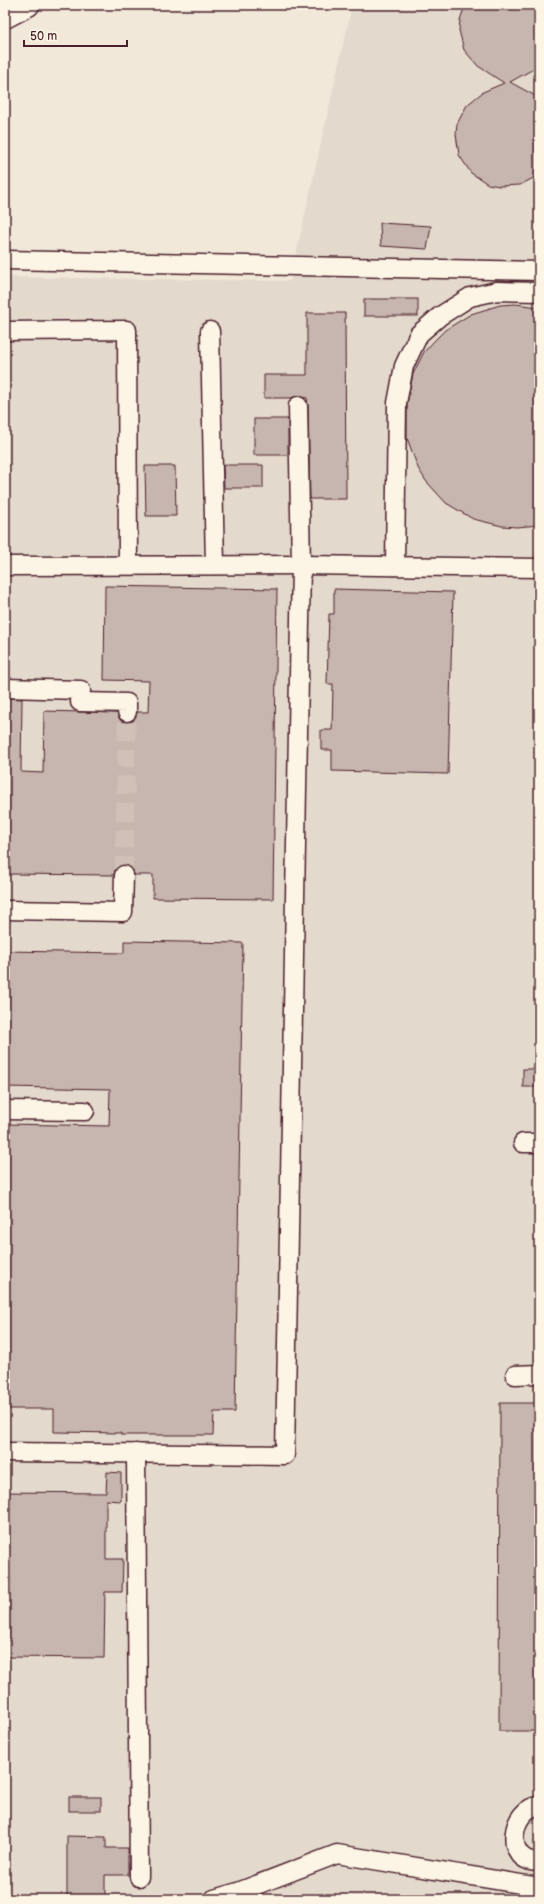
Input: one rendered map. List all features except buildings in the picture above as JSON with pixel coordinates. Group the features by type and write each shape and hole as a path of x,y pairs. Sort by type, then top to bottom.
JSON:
{"main road":[{"path":"5,17 28,5"}],"street":[{"path":"5,260 539,272"},
{"path":"395,566 397,403 404,366 419,334 440,316 470,298 497,291 539,292"},
{"path":"5,331 127,330 128,565"},
{"path":"210,331 215,565"},
{"path":"5,1452 285,1455 301,565 298,406"},
{"path":"5,566 301,565 539,568"},
{"path":"5,688 81,690 80,702 127,703 127,712"},
{"path":"5,910 123,912 124,875"},
{"path":"5,1110 85,1111"},
{"path":"515,1374 539,1374"},
{"path":"136,1454 139,1877"},
{"path":"539,1806 533,1806 522,1814 517,1826 514,1841 518,1854 528,1862 539,1862"},
{"path":"214,1899 238,1892 337,1854 539,1887"}],"shaded area":[{"path":"352,5 539,5 539,1899 5,1899 5,277 290,281"}],"tunnel":[{"path":"124,875 127,712"}]}
